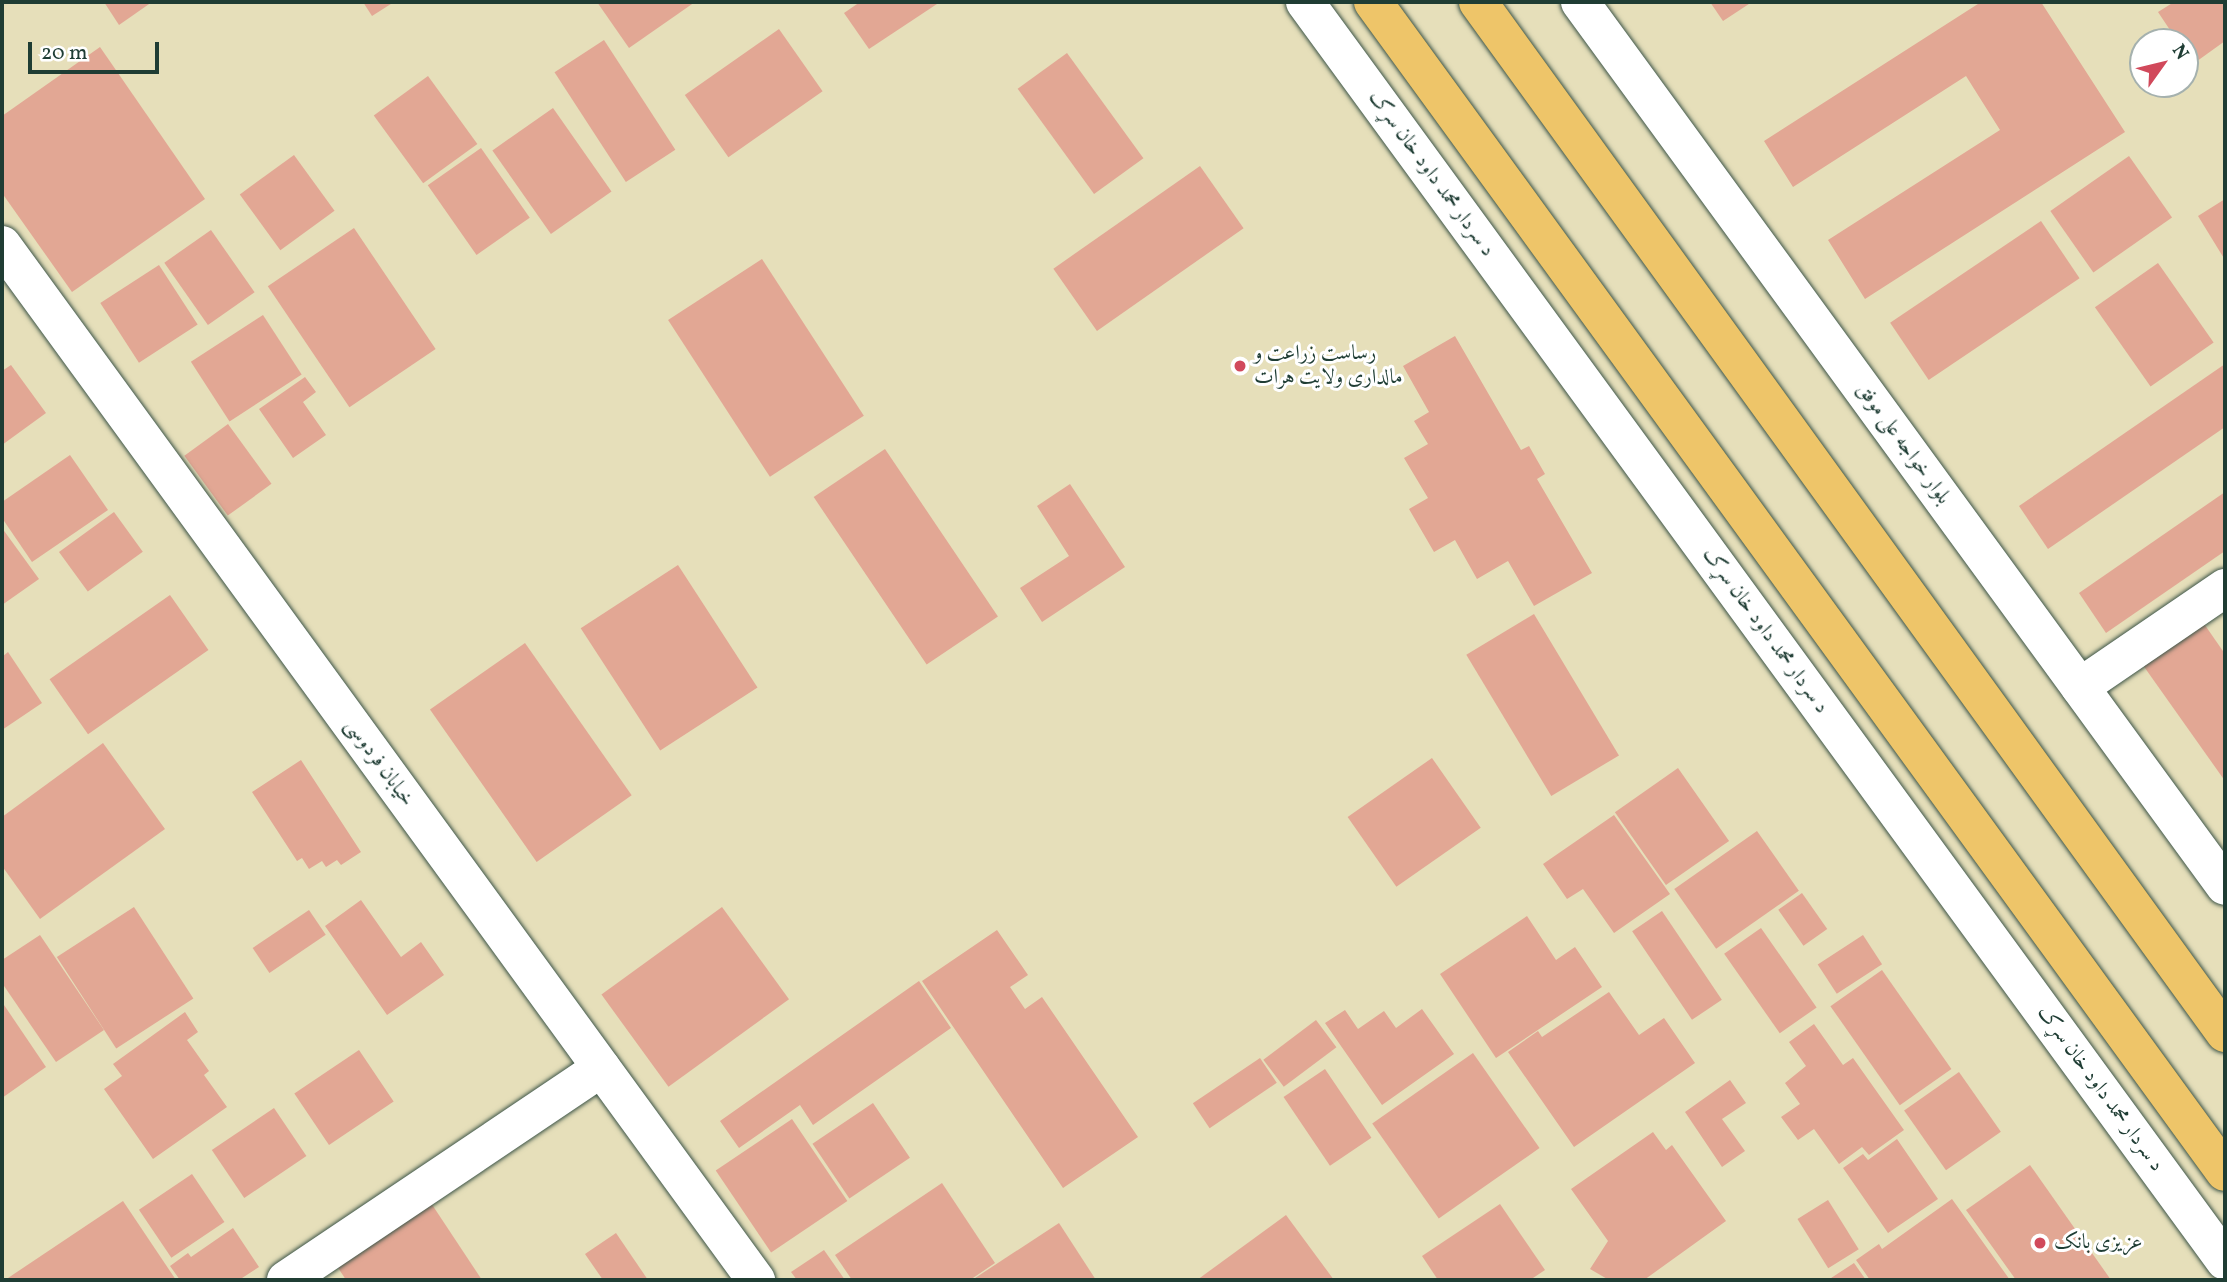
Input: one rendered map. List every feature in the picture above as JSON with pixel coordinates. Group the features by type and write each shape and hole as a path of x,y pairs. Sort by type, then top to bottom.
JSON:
{"highway":[{"path":"1373,2 2225,1172"},
{"path":"1478,2 2225,1033"}],"street":[{"name":"د سردار محمد داود خان سړک","path":"1305,2 2225,1261"},
{"name":"بلوار خواجه علی موفق","path":"1580,2 2225,886"},
{"name":"خیابان فردوسی","path":"2,245 756,1280"},
{"path":"2080,687 2225,588"},
{"path":"286,1280 601,1068"}],"building":[{"path":"104,2 152,2 119,25"},
{"path":"363,2 394,2 372,16"},
{"path":"597,2 695,2 629,48"},
{"path":"860,2 940,2 869,49 844,13"},
{"path":"1710,2 1752,2 1723,21"},
{"path":"1981,2 2041,2 2125,132 1865,299 1828,240 2000,130 1966,76 1793,187 1764,141"},
{"path":"2174,2 2225,2 2225,41 2199,60 2199,28 2169,28 2158,12"},
{"path":"779,29 823,91 728,157 685,95"},
{"path":"604,40 675,150 626,182 555,72"},
{"path":"100,47 205,199 72,292 2,193 2,116"},
{"path":"1067,53 1143,158 1094,194 1018,89"},
{"path":"428,76 477,144 423,183 374,115"},
{"path":"553,108 612,192 551,234 492,150"},
{"path":"481,148 530,218 477,255 428,185"},
{"path":"294,155 335,211 280,250 240,194"},
{"path":"2129,156 2172,217 2093,272 2050,211"},
{"path":"1200,166 1244,228 1097,331 1053,269"},
{"path":"2225,199 2225,260 2198,216"},
{"path":"2041,221 2080,278 1929,380 1890,323"},
{"path":"354,228 436,349 349,407 268,286"},
{"path":"211,230 255,292 208,325 164,263"},
{"path":"762,259 864,416 770,477 668,320"},
{"path":"2158,263 2214,342 2151,387 2095,307"},
{"path":"159,265 198,325 139,363 100,303"},
{"path":"263,315 302,375 230,421 191,362"},
{"path":"1455,336 1521,450 1529,446 1545,474 1537,479 1592,573 1534,606 1508,561 1477,579 1455,540 1434,552 1409,509 1428,498 1404,458 1428,444 1414,421 1429,412 1403,366"},
{"path":"2225,364 2225,427 2048,549 2019,506"},
{"path":"11,365 46,413 2,445 2,371"},
{"path":"305,377 316,392 303,402 326,435 293,458 259,409"},
{"path":"228,424 271,484 228,516 184,456"},
{"path":"885,449 998,616 927,665 814,497"},
{"path":"70,455 108,510 32,562 2,518 2,502"},
{"path":"1070,484 1125,567 1042,622 1020,588 1069,556 1037,506"},
{"path":"2225,492 2225,551 2106,633 2079,593"},
{"path":"114,512 143,552 88,592 59,552"},
{"path":"2,528 39,579 2,605"},
{"path":"678,565 758,687 660,751 581,628"},
{"path":"170,595 208,650 88,734 50,679"},
{"path":"1534,614 1619,755 1551,796 1466,655"},
{"path":"2200,618 2225,654 2225,781 2140,661"},
{"path":"525,643 632,795 537,862 430,710"},
{"path":"8,652 42,703 2,730 2,657"},
{"path":"103,743 165,829 40,919 2,866 2,817"},
{"path":"1432,758 1481,828 1396,887 1348,817"},
{"path":"301,760 361,852 341,865 337,860 326,867 322,861 309,869 302,858 297,861 252,792"},
{"path":"1678,768 1729,841 1666,885 1615,812"},
{"path":"1614,815 1670,894 1614,933 1583,889 1567,899 1543,864"},
{"path":"1757,831 1799,891 1716,949 1674,889"},
{"path":"1802,893 1827,929 1803,946 1778,910"},
{"path":"361,900 401,957 421,942 444,975 387,1015 325,926"},
{"path":"134,907 193,998 116,1049 57,957"},
{"path":"722,907 789,999 668,1087 601,995"},
{"path":"309,910 326,935 269,973 253,948"},
{"path":"1662,911 1722,1000 1692,1020 1632,931"},
{"path":"1527,916 1556,960 1575,947 1602,987 1496,1058 1440,974"},
{"path":"1761,928 1817,1007 1780,1033 1724,954"},
{"path":"997,930 1028,975 1010,987 1025,1009 1042,997 1138,1137 1063,1188 922,981"},
{"path":"40,935 104,1030 56,1062 2,983 2,960"},
{"path":"1863,935 1882,964 1837,994 1818,964"},
{"path":"1882,970 1951,1069 1900,1105 1830,1006"},
{"path":"919,981 951,1028 813,1125 800,1105 739,1148 720,1121"},
{"path":"1609,992 1639,1035 1664,1018 1695,1063 1574,1147 1508,1052 1538,1031 1542,1037"},
{"path":"2,1002 46,1067 2,1098"},
{"path":"1422,1009 1454,1054 1382,1105 1325,1023 1345,1010 1358,1029 1384,1011 1396,1028"},
{"path":"185,1012 198,1032 187,1040 209,1071 204,1075 227,1107 153,1159 104,1089 122,1076 113,1064"},
{"path":"1316,1020 1336,1047 1284,1087 1263,1060"},
{"path":"1814,1024 1843,1065 1853,1058 1904,1130 1869,1155 1862,1147 1839,1164 1814,1129 1798,1140 1781,1117 1800,1104 1785,1083 1806,1066 1789,1042"},
{"path":"359,1050 394,1101 329,1145 294,1094"},
{"path":"1473,1053 1540,1148 1439,1219 1372,1124"},
{"path":"1260,1058 1277,1083 1210,1128 1193,1103"},
{"path":"1325,1069 1371,1138 1330,1166 1284,1097"},
{"path":"1959,1072 2001,1132 1946,1170 1904,1110"},
{"path":"1730,1080 1746,1103 1722,1119 1745,1151 1722,1167 1685,1112"},
{"path":"873,1103 910,1158 849,1199 812,1144"},
{"path":"274,1108 306,1156 244,1198 212,1150"},
{"path":"792,1119 847,1201 771,1253 716,1170"},
{"path":"1653,1132 1666,1150 1672,1145 1726,1221 1644,1280 1609,1280 1590,1269 1608,1241 1571,1189"},
{"path":"1897,1139 1938,1199 1888,1233 1843,1168 1863,1154 1868,1160"},
{"path":"2030,1165 2111,1280 2016,1280 1966,1210"},
{"path":"192,1174 224,1222 171,1258 139,1210"},
{"path":"942,1183 995,1263 970,1280 852,1280 835,1255"},
{"path":"1952,1199 2010,1280 1870,1280 1856,1260 1879,1244 1882,1249"},
{"path":"429,1200 482,1280 346,1280 335,1263"},
{"path":"1828,1200 1859,1249 1828,1268 1797,1219"},
{"path":"123,1201 176,1280 5,1280"},
{"path":"1500,1204 1545,1270 1530,1280 1438,1280 1422,1256"},
{"path":"1286,1215 1334,1280 1197,1280"},
{"path":"1059,1223 1096,1280 972,1280"},
{"path":"233,1228 259,1267 239,1280 180,1280 170,1266 188,1253 191,1257"},
{"path":"616,1233 648,1280 603,1280 585,1254"},
{"path":"824,1250 845,1280 797,1280 791,1272"},
{"path":"1854,1263 1866,1280 1828,1280"}],"place":[{"name":"رساست زراعت و مالداری ولایت هرات","path":"1240,366"},
{"name":"عزیزی بانک","path":"2040,1243"}]}
